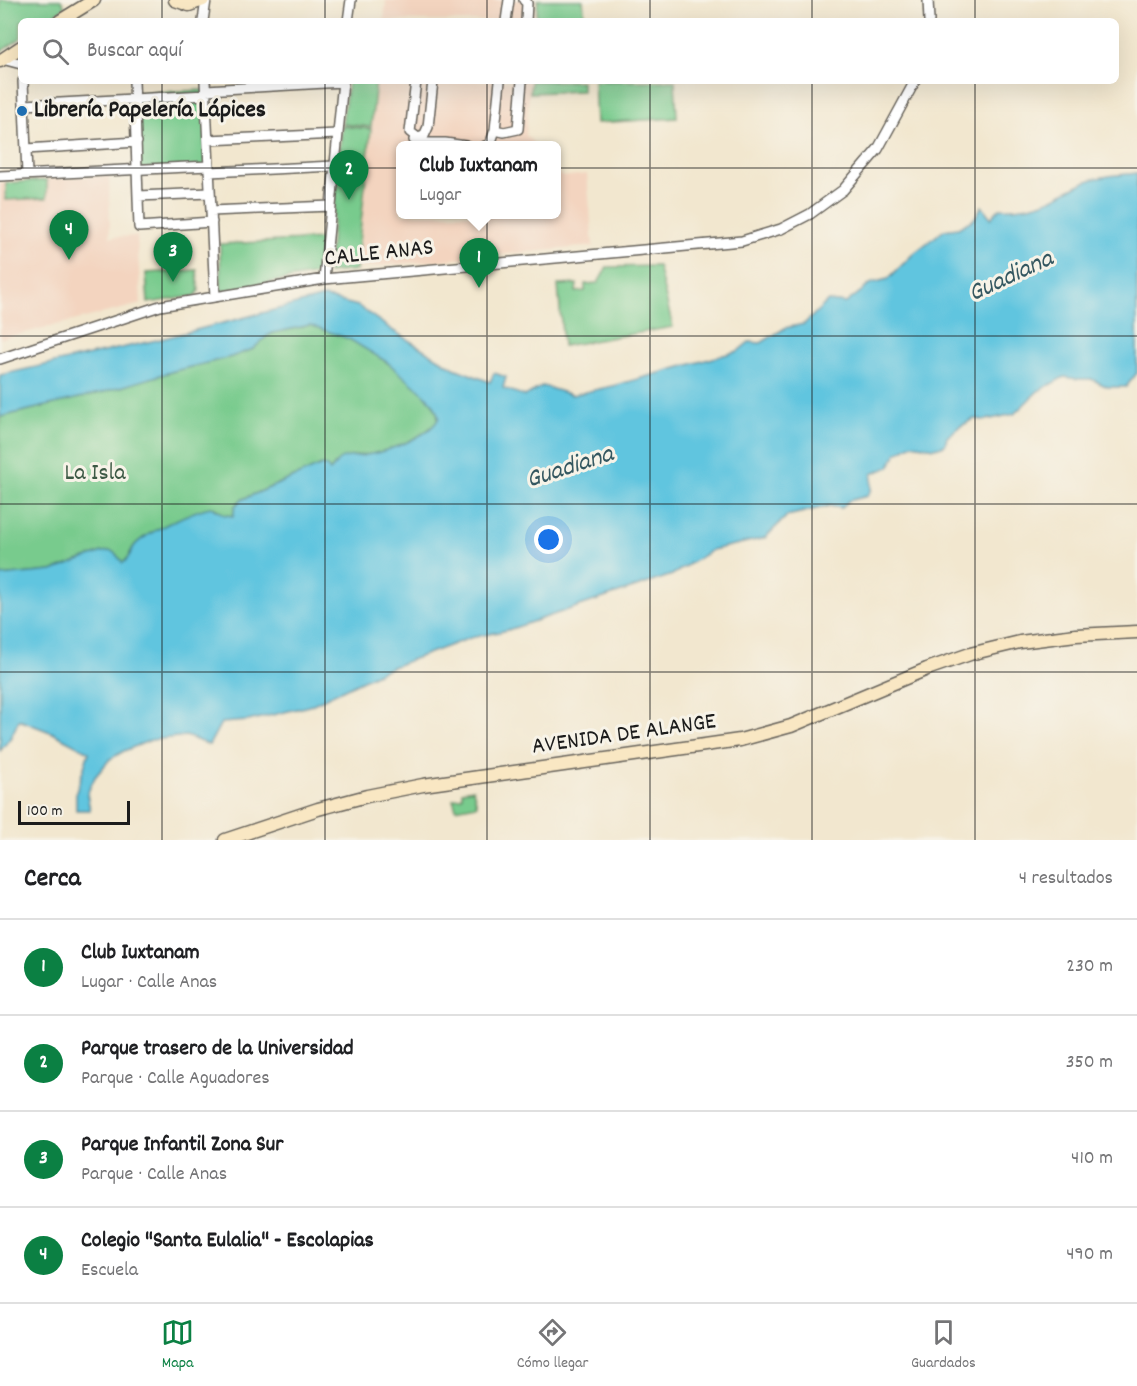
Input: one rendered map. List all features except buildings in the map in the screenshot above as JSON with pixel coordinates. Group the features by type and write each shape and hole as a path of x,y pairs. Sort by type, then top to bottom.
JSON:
{"street":[{"path":"65,18 94,0"},
{"path":"175,0 189,5 200,18"},
{"path":"189,5 205,0 202,18"},
{"path":"348,18 351,0"},
{"path":"506,18 509,0"},
{"path":"524,0 527,3 526,18"},
{"path":"928,0 929,18"},
{"path":"1,60 18,49"},
{"path":"1,60 18,63"},
{"path":"23,84 27,174"},
{"path":"134,84 139,227 212,222"},
{"path":"24,105 135,99 206,88 297,84"},
{"path":"324,279 343,84"},
{"path":"416,84 410,132 417,141"},
{"path":"411,135 421,138 428,130 433,84"},
{"path":"496,141 500,131 500,84"},
{"path":"493,141 500,131 518,129 522,84"},
{"name":"CALLE ANAS","path":"0,359 160,306 324,279 742,242 781,229 810,214 843,190 878,149 913,84"},
{"path":"206,88 215,297"},
{"path":"428,130 434,137 443,141"},
{"path":"208,140 337,134"},
{"path":"26,149 137,142"},
{"path":"0,176 137,169 334,166"},
{"path":"138,196 210,193"},
{"path":"211,211 331,206"},
{"name":"AVENIDA DE ALANGE","path":"225,840 318,809 367,796 435,783 740,740 791,726 927,669 969,654 1020,642 1076,635 1137,632"}],"shaded area":[{"path":"386,0 535,0 534,18 384,18"},
{"path":"377,84 530,84 526,135 531,141 396,141 396,219 561,219 561,176 587,174 593,246 357,268"},
{"path":"109,175 110,237 137,236 141,304 0,339 0,183"}],"green space":[{"path":"0,0 61,0 65,7 49,18 18,18 18,40 0,52"},
{"path":"538,0 583,0 585,18 536,18"},
{"path":"348,84 376,84 371,127 342,124"},
{"path":"531,84 582,84 582,91 530,93"},
{"path":"594,84 675,84 677,118 596,123"},
{"path":"206,90 209,166 137,169 135,93"},
{"path":"342,126 371,129 356,270 328,273"},
{"path":"47,180 47,198 6,200 6,183"},
{"path":"322,239 322,273 221,291 220,244"},
{"path":"658,266 673,327 563,346 558,285 577,284 576,292 585,291 585,284 598,283 607,267"},
{"path":"197,270 199,291 195,296 148,303 146,273"},
{"name":"La Isla","path":"310,325 330,330 350,339 404,375 430,400 437,412 437,422 417,437 401,445 377,453 345,458 336,463 330,471 322,465 241,500 235,506 233,516 225,515 215,508 163,527 136,544 123,563 111,551 102,552 52,571 0,576 0,417 104,392 231,357 253,349 273,333"},
{"path":"473,789 477,805 456,809 453,799 462,797 462,791"}],"water":[{"name":"Guadiana","path":"1137,173 1137,373 1126,387 1108,387 1091,379 1064,377 1038,391 1014,414 986,420 974,419 959,427 947,437 945,445 935,448 912,444 897,453 889,467 872,474 871,490 867,496 848,501 842,508 829,506 787,516 765,538 712,550 672,575 508,630 470,638 384,670 309,706 248,721 221,723 209,745 186,736 151,740 124,751 110,759 95,777 87,794 90,810 76,810 76,792 89,752 53,733 19,720 11,737 0,751 0,576 52,571 102,552 111,551 123,563 134,546 142,539 184,516 212,507 225,515 233,516 235,506 241,500 322,465 330,471 342,458 363,456 396,447 427,431 439,417 434,405 424,394 387,362 349,339 310,325 273,333 253,349 231,357 104,392 0,417 0,375 157,340 324,297 358,306 454,368 490,382 494,373 506,377 503,388 525,396 543,386 572,395 613,386 738,351 749,342 761,343 785,328 804,324 828,301 846,303 872,283 888,279 914,253 944,230 958,228 974,219 982,206 991,218 1000,208 1039,204 1090,180"}],"place":[{"name":"Librería Papelería Lápices","path":"22,111"},
{"name":"Parque trasero de la Universidad","path":"349,200"},
{"name":"Colegio \"Santa Eulalia\" - Escolapias","path":"69,260"},
{"name":"Parque Infantil Zona Sur","path":"173,282"},
{"name":"Club Iuxtanam","path":"479,288"}]}
